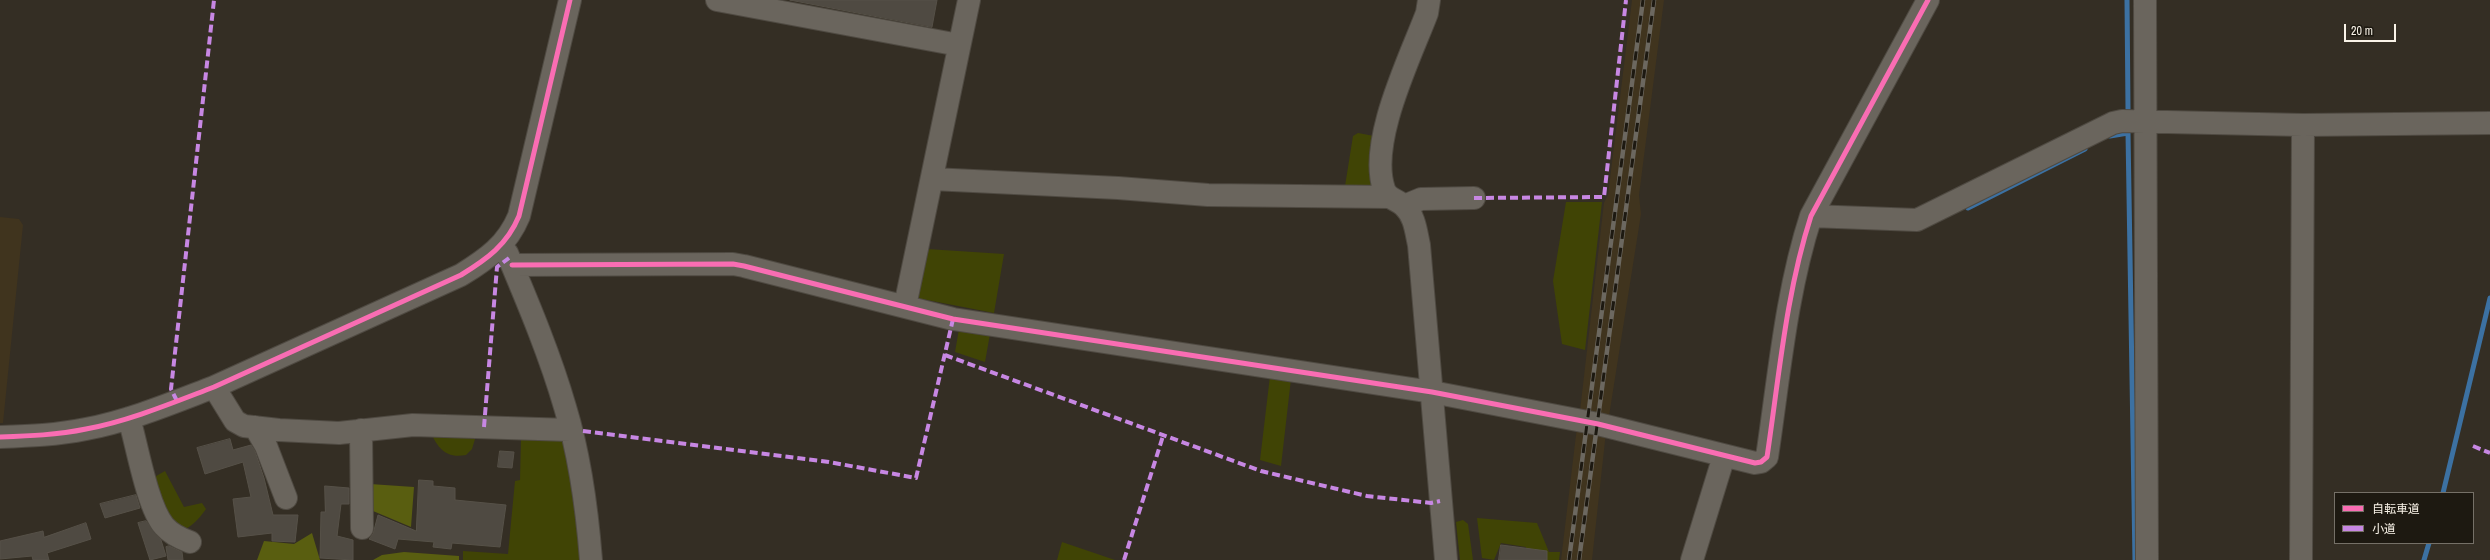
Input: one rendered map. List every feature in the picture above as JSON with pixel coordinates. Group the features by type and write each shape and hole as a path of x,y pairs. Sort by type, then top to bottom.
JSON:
{"street":[{"path":"0,437 85,430 129,418 214,387 461,275 484,261 503,244 513,232 519,216 570,0"},
{"path":"717,0 959,45"},
{"path":"905,306 969,0"},
{"path":"1429,0 1427,14 1385,129 1380,150 1384,188 1413,219 1418,245 1446,560"},
{"path":"512,265 732,264 953,319 1432,392 1598,424 1756,463 1761,462 1767,457 1788,318 1803,240 1811,216 1928,0"},
{"path":"2145,0 2147,560"},
{"path":"1811,216 1917,220 2113,123 2145,121 2303,125 2490,123"},
{"path":"2301,560 2303,125"},
{"path":"932,179 1118,188 1208,195 1396,201 1474,198"},
{"path":"503,244 565,407 582,480 591,560"},
{"path":"214,387 235,421 255,427 339,433 413,425 570,430"},
{"path":"129,418 153,506 163,525 177,537 190,542"},
{"path":"255,427 266,446 286,498"},
{"path":"361,430 362,528"},
{"path":"1692,560 1724,456"}],"shaded area":[{"path":"1632,0 1664,0 1639,195 1641,214 1609,416 1580,411 1604,203 1608,195"},
{"path":"1358,133 1374,136 1375,186 1345,186 1353,136"},
{"path":"1566,202 1602,202 1585,350 1562,344 1553,281"},
{"path":"0,217 19,219 23,225 3,423 0,423"},
{"path":"927,249 1004,254 994,313 917,298"},
{"path":"959,329 990,334 985,362 955,352"},
{"path":"1270,376 1291,379 1281,466 1260,460"},
{"path":"1577,427 1606,432 1592,560 1561,560"},
{"path":"429,429 474,433 475,439 472,449 466,455 459,456 447,453 435,441"},
{"path":"521,438 565,438 582,560 463,560 463,551 508,554 515,481 520,480"},
{"path":"165,471 184,507 202,503 206,509 193,524 185,529 176,531 151,479"},
{"path":"370,484 414,487 411,527 373,511"},
{"path":"1477,518 1537,523 1549,552 1560,552 1559,560 1525,560 1526,547 1501,543 1494,560 1482,558"},
{"path":"1463,520 1468,524 1473,560 1460,560 1456,522"},
{"path":"312,533 320,560 257,560 264,541 294,544"},
{"path":"1062,542 1115,560 1057,560"},
{"path":"404,552 459,556 459,560 373,560 382,555"}],"building":[{"path":"790,0 937,0 932,27"},
{"path":"230,439 233,450 251,445 255,451 264,478 273,515 298,515 295,542 272,541 272,533 238,537 233,499 251,497 243,462 205,474 197,448"},
{"path":"500,451 514,452 512,468 498,467"},
{"path":"419,480 433,481 433,486 455,488 455,500 506,505 500,547 452,543 451,549 433,547 434,542 398,539 395,549 369,539 373,534 378,515 416,531"},
{"path":"325,486 349,488 349,504 341,504 337,536 353,540 353,560 320,558 321,512 325,512"},
{"path":"136,495 140,508 105,518 100,504"},
{"path":"146,521 161,540 166,556 150,560 138,523"},
{"path":"86,523 91,539 47,553 49,560 33,560 32,556 0,559 0,541 43,531 44,537"},
{"path":"1501,545 1547,551 1547,560 1499,560"},
{"path":"169,546 182,552 183,560 168,560 166,547"}],"waterway":[{"path":"2127,0 2128,109"},
{"path":"2110,136 2128,133 2135,560"},
{"path":"1968,208 2085,149"},
{"path":"2443,492 2490,298"},
{"path":"2424,560 2429,544"}],"railway":[{"path":"1569,560 1643,0"},
{"path":"1579,560 1654,0"}],"marked path":[{"path":"177,401 171,389 214,0"},
{"path":"1474,198 1604,197 1626,0"},
{"path":"484,427 497,267 509,258"},
{"path":"583,431 829,462 916,478 953,319"},
{"path":"945,355 1261,471 1367,496 1431,503 1440,501"},
{"path":"1124,560 1163,436"},
{"path":"2473,446 2490,453"}],"cycle path":[{"path":"0,437 54,434 102,426 166,405 214,387 461,275 488,257 509,235 519,216 570,0"},
{"path":"512,265 733,264 953,319 1432,392 1598,424 1755,463 1761,462 1767,457 1789,305 1802,245 1811,216 1928,0"}]}
